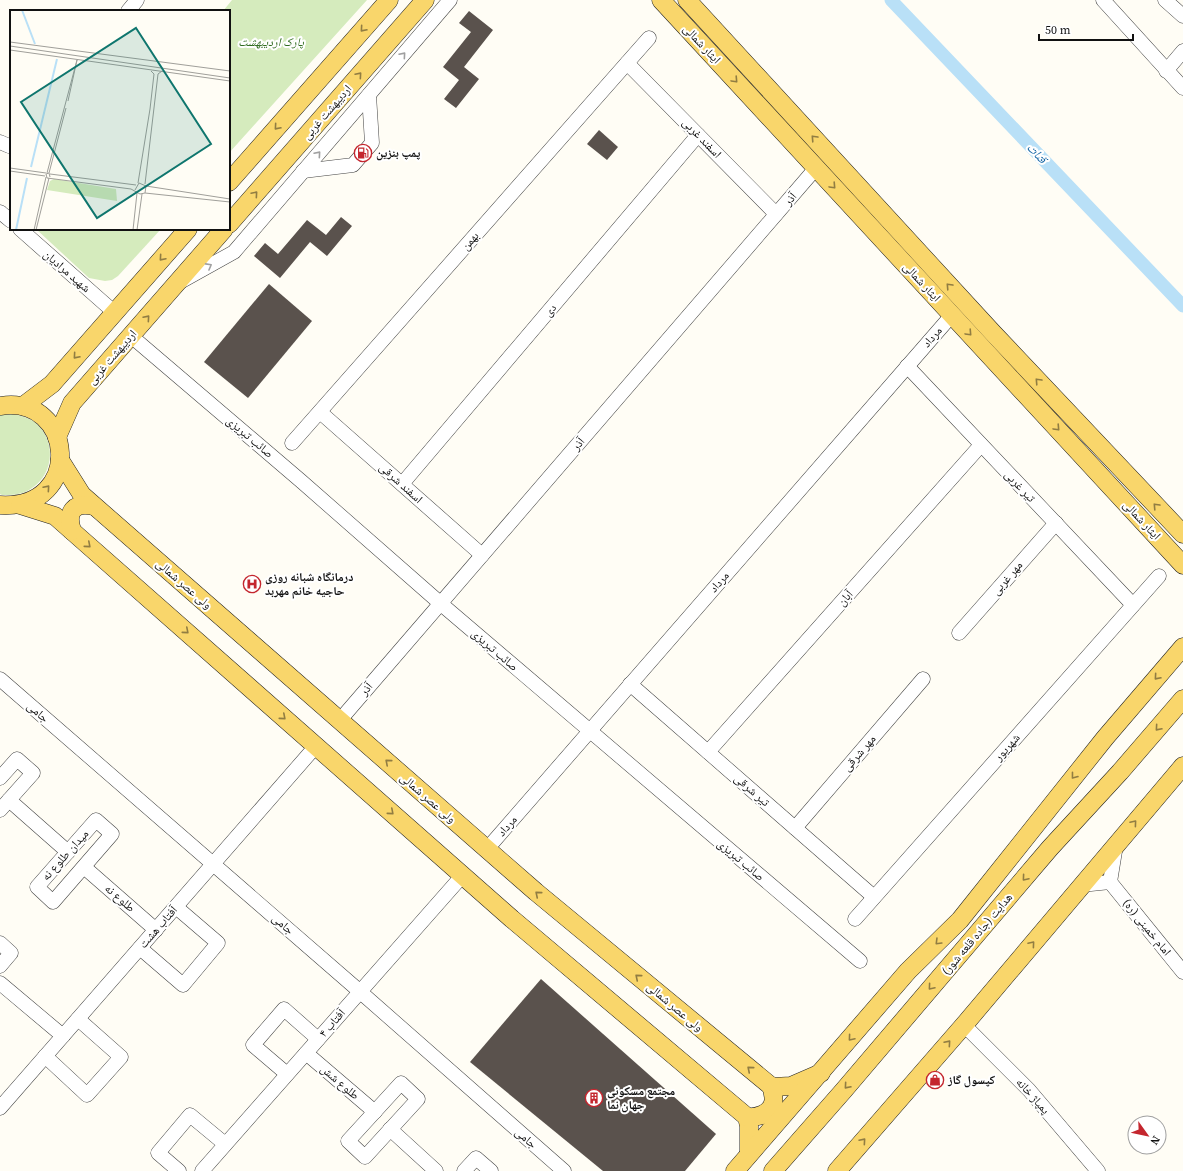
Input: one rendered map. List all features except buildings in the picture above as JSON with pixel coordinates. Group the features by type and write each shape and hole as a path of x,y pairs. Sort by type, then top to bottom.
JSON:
{"main road":[{"path":"230,181 389,0"},
{"name":"اردیبهشت غربی","path":"230,223 425,0"},
{"name":"ایثار شمالی","path":"661,0 1183,565"},
{"name":"ایثار شمالی","path":"687,0 993,333 1183,534"},
{"path":"23,406 52,384 187,230"},
{"name":"اردیبهشت غربی","path":"57,437 72,403 76,398 223,230"},
{"path":"887,244 900,232"},
{"path":"62,373 60,384 66,394 76,398"},
{"path":"0,406 23,406 36,412 47,421 55,432 60,445 60,460 57,473 50,486 41,496 28,503 20,505 0,505"},
{"name":"ولی عصر شمالی","path":"60,460 82,495 94,506 536,892 772,1087"},
{"path":"72,531 69,520 73,509 83,504 94,506"},
{"path":"20,505 54,516 72,531 512,918 747,1117 755,1118 768,1112 774,1102 772,1087 791,1086 821,1073"},
{"path":"960,920 1105,738 1183,647"},
{"name":"هدایت (جاده قلعه شور)","path":"773,1171 1050,848 1120,772 1183,699"},
{"path":"837,1171 964,1025 1183,766"},
{"path":"735,1171 908,971 960,920 1120,772"},
{"path":"747,1117 749,1126 749,1154"}],"street":[{"path":"129,10 137,0"},
{"path":"175,285 234,252 450,0"},
{"path":"1103,0 1183,88"},
{"path":"1165,0 1183,16"},
{"name":"بهمن","path":"292,443 649,38"},
{"path":"1166,71 1183,51"},
{"name":"اسفند غربی","path":"627,63 776,214"},
{"path":"303,171 353,165 372,143 369,95"},
{"name":"دی","path":"402,484 698,135"},
{"name":"آذر","path":"340,720 816,168"},
{"path":"0,212 10,220"},
{"name":"شهید مرادیان","path":"21,230 114,312"},
{"name":"مرداد","path":"487,849 952,314"},
{"name":"صائب تبریزی","path":"131,336 302,481 440,603 860,961"},
{"name":"تیر غربی","path":"907,366 1133,605"},
{"name":"اسفند شرقی","path":"320,412 482,555"},
{"name":"آبان","path":"708,752 981,445"},
{"name":"مهر غربی","path":"959,633 1056,523"},
{"name":"شهریور","path":"855,919 1159,576"},
{"name":"جامی","path":"0,679 360,991 564,1171"},
{"name":"مهر شرقی","path":"795,828 923,679"},
{"name":"تیر شرقی","path":"630,684 874,897"},
{"name":"آفتاب هشت","path":"0,1108 316,746"},
{"path":"0,778 17,759 33,773 4,805 68,852"},
{"name":"میدان طلوع نه","path":"96,820 112,834 84,867 53,902 36,887 96,820"},
{"path":"1081,885 1110,882 1116,845"},
{"name":"طلوع نه","path":"84,867 156,930"},
{"name":"آفتاب ۴","path":"207,1169 225,1144 463,875"},
{"name":"امام خمینی (ره)","path":"1110,882 1183,972"},
{"path":"140,948 183,985 218,943 176,907"},
{"path":"0,943 12,953 0,966"},
{"path":"0,983 62,1036"},
{"path":"287,1074 253,1045 284,1009 318,1039"},
{"path":"45,1056 87,1095 121,1057 78,1019"},
{"name":"پمپاژ خانه","path":"964,1025 1029,1090 1098,1171"},
{"name":"طلوع شش","path":"306,1053 375,1112"},
{"path":"401,1083 418,1099 365,1157 348,1141 375,1112 401,1083"},
{"path":"179,1171 158,1153 190,1115 225,1144"},
{"path":"390,1129 436,1171"},
{"path":"464,1171 476,1158 491,1171"}],"green space":[{"name":"پارک اردیبهشت","path":"232,0 367,0 230,152 230,10 224,10"},
{"path":"37,230 160,230 118,276 112,280 105,281 89,278"},
{"path":"13,414 29,419 38,425 48,441 50,460 43,477 29,490 12,495 2,495 0,494 0,415"}],"waterway":[{"name":"قنات","path":"891,0 1183,306"}],"place":[{"name":"پمپ بنزین","path":"363,153"},
{"name":"درمانگاه شبانه‌ روزی حاجیه‌ خانم مهربد","path":"252,584"},
{"name":"کپسول گاز","path":"935,1080"},
{"name":"مجتمع مسکونی جهان نما","path":"594,1098"}]}
